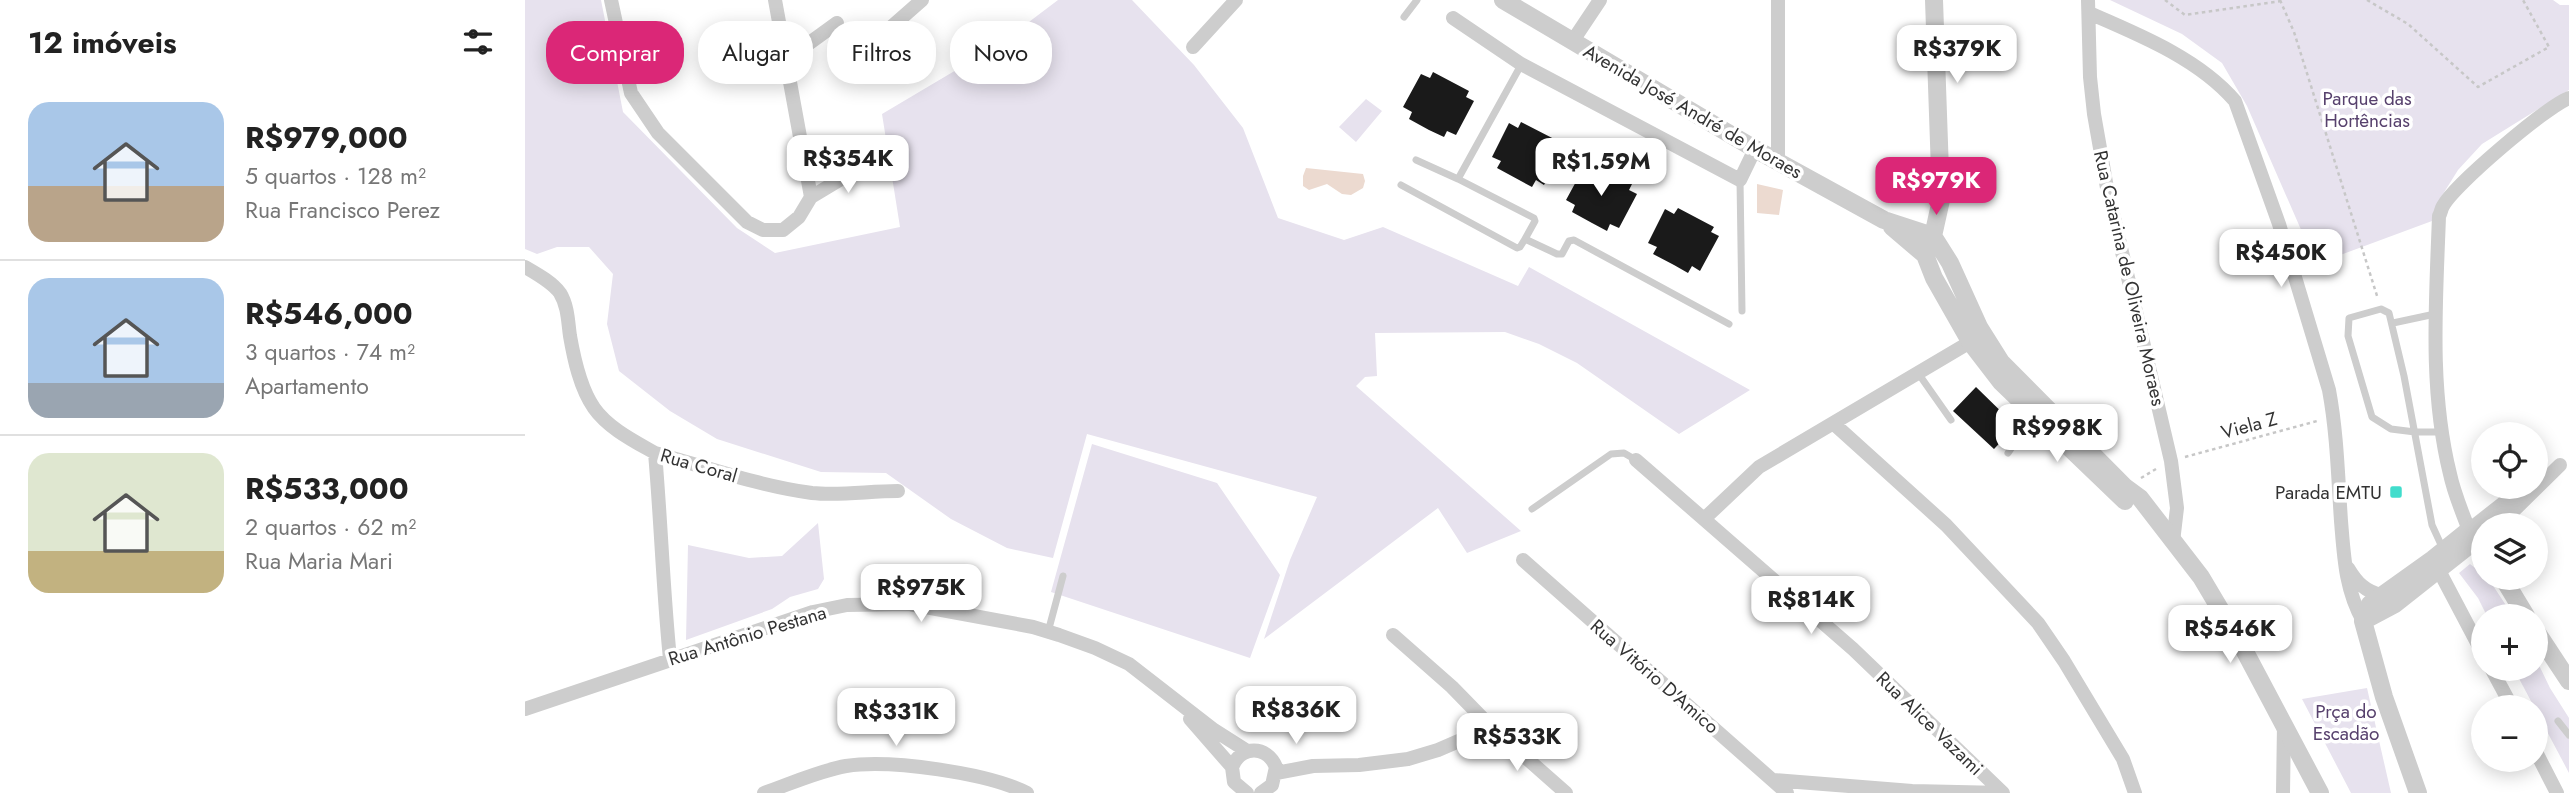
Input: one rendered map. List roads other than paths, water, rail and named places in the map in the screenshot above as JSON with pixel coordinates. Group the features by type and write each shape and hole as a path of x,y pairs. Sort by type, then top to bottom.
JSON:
{"street":[{"path":"611,0 631,93 658,133 747,222 763,230 783,230 799,217 811,197 866,164"},
{"path":"775,0 779,21"},
{"path":"898,21 922,0"},
{"path":"1193,47 1236,0"},
{"name":"Avenida José André de Moraes","path":"1503,0 1755,149 1884,220 1933,236 1951,263 1973,314 1977,338 2125,487 2140,498 2200,577 2284,723 2320,793"},
{"path":"1571,42 1600,0"},
{"path":"1778,0 1778,161"},
{"path":"1925,255 1933,236 1941,200 1934,0"},
{"path":"2088,6 2168,50 2205,74 2235,101 2279,224 2318,348 2334,417 2344,561 2353,604 2363,621 2384,697 2418,793"},
{"name":"Rua Catarina de Oliveira Moraes","path":"2088,6 2090,77 2107,188 2171,461 2177,508 2173,542"},
{"path":"1453,18 1521,64 1740,180 1755,149"},
{"path":"790,84 811,197"},
{"path":"2471,523 2449,474 2438,407 2435,314 2439,216 2444,204 2474,173 2547,110 2569,98"},
{"name":"Avenida José André de Moraes","path":"1884,220 1925,255 1934,278 1977,338 2001,382 2115,493 2157,523"},
{"name":"Rua Coral","path":"525,267 552,285 566,306 571,341 584,389 594,409 612,426 655,453 811,493 898,491"},
{"path":"1704,519 1759,467 1977,338"},
{"path":"1833,423 1947,525 2038,623 2123,759 2135,793"},
{"path":"655,453 670,659"},
{"name":"Rua Alice Vazami","path":"1636,460 1853,649 2003,793"},
{"path":"2548,472 2564,462"},
{"path":"2512,513 2564,462"},
{"path":"2501,513 2513,499"},
{"path":"2363,621 2370,604 2381,596 2471,543"},
{"name":"Rua Vitório D'Amico","path":"1523,560 1787,793"},
{"path":"2363,621 2395,604 2439,560"},
{"path":"2439,560 2471,628"},
{"path":"2344,561 2355,580 2368,592 2381,596"},
{"name":"Rua Antônio Pestana","path":"525,709 813,612 847,605 909,604 1033,627 1095,648 1129,664 1214,730 1247,751 1262,751 1272,781"},
{"path":"1393,635 1566,793"},
{"path":"2548,649 2569,681"},
{"name":"Rua Antônio Pestana","path":"1168,694 1232,767"},
{"path":"2283,793 2284,723"},
{"path":"1272,781 1313,766 1359,765 1408,759 1438,750 1491,727"},
{"path":"1247,751 1235,760 1231,788 1247,793"},
{"path":"764,793 845,766 872,764 921,768 982,778 1027,793"},
{"path":"2546,772 2557,793"},
{"path":"1773,780 1912,791 2003,793"}],"lane":[{"path":"1404,17 1417,0"},
{"path":"1458,179 1521,64"},
{"path":"1401,185 1517,247 1520,247 1525,239 1535,221 1534,218 1416,160"},
{"path":"1740,180 1742,311"},
{"path":"1525,239 1557,254 1562,254 1569,241 1574,240 1729,324"},
{"path":"2439,560 2415,432 2389,313 2381,309 2349,318 2348,336 2372,417 2391,429 2415,432 2442,432"},
{"path":"2392,323 2435,314"},
{"path":"1918,373 1951,420"},
{"path":"2008,453 2035,414"},
{"path":"1532,509 1611,454 1624,453 1636,460"},
{"path":"1048,632 1063,576"},
{"path":"2558,722 2569,735"}],"place":[{"name":"Parada EMTU","path":"2396,492"}],"park label":[{"name":"Parque das Hortências","path":"2367,109"},
{"name":"Prça do Escadão","path":"2346,722"}]}
